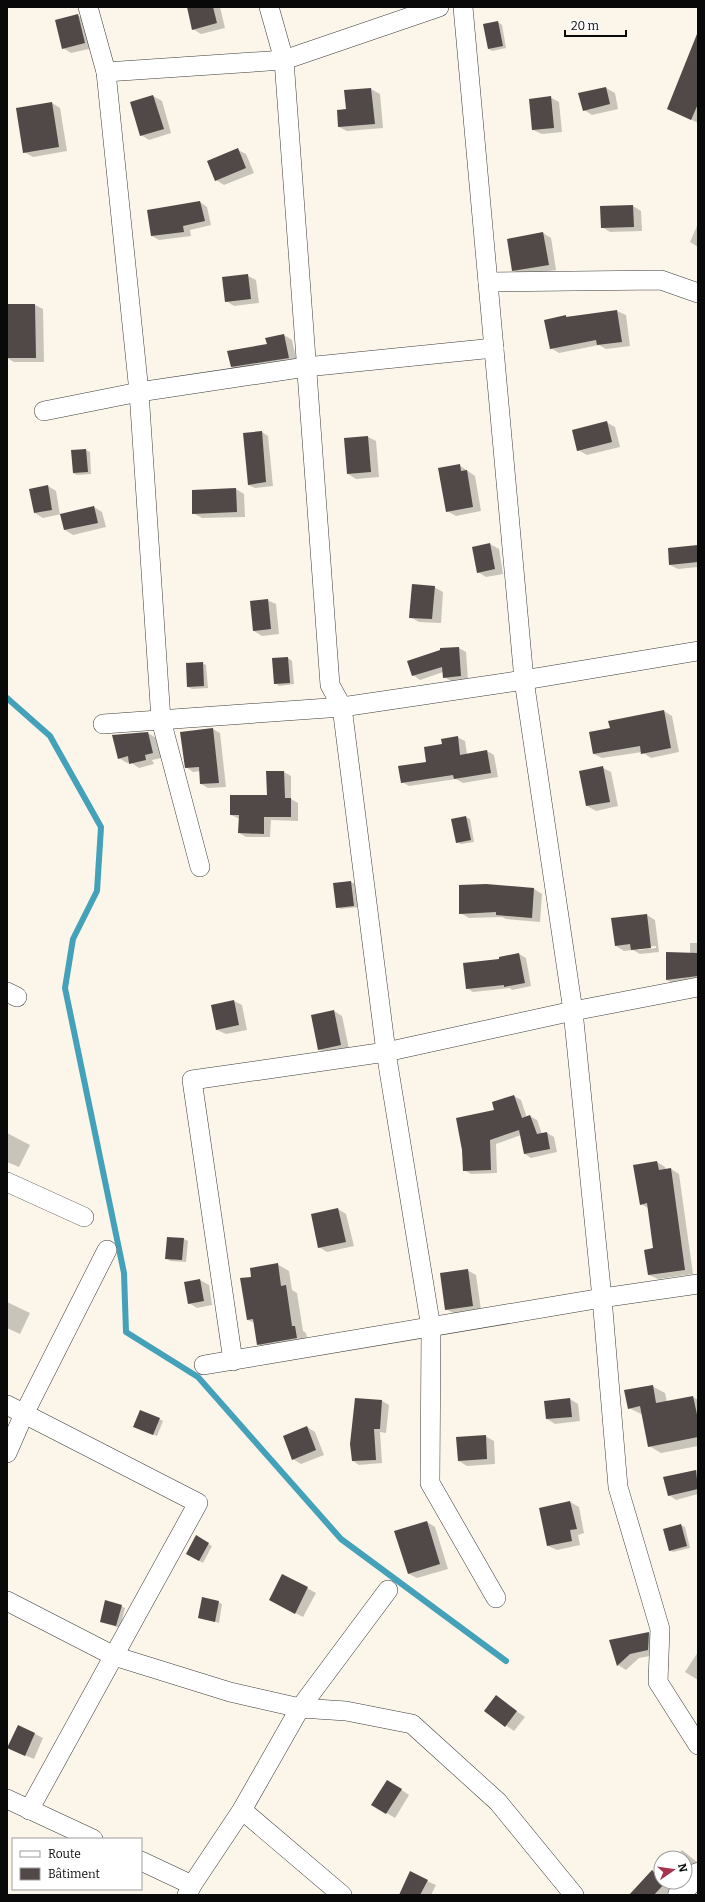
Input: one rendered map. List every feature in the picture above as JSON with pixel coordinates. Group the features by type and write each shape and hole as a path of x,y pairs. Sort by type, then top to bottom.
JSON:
{"street":[{"path":"88,7 106,72 139,392 161,720 200,867"},
{"path":"269,7 284,60 330,685 342,707 386,1052 431,1328 430,1483 496,1598"},
{"path":"106,72 284,60 439,7"},
{"path":"463,7 524,680 573,1011 602,1298 618,1487 660,1630 658,1682 698,1744"},
{"path":"488,282 661,280 698,293"},
{"path":"44,411 139,392 306,367 494,348"},
{"path":"103,724 342,707 524,680 698,651"},
{"path":"233,1361 192,1080 386,1052 573,1011 698,987"},
{"path":"7,1182 84,1217"},
{"path":"7,1453 24,1414 107,1250"},
{"path":"204,1365 602,1298 698,1284"},
{"path":"7,1405 198,1503 29,1810"},
{"path":"142,1863 190,1890 242,1810 300,1708 388,1590"},
{"path":"7,1601 114,1656 230,1692 300,1708 346,1711 412,1724 498,1802 574,1895"},
{"path":"7,1799 90,1838"},
{"path":"242,1810 342,1895"}],"building":[{"path":"187,7 213,7 217,23 192,30"},
{"path":"78,14 85,43 62,49 55,20"},
{"path":"498,21 503,46 488,49 483,24"},
{"path":"697,34 698,104 691,120 667,109"},
{"path":"606,87 610,104 583,111 578,93"},
{"path":"371,88 375,124 338,127 337,110 346,109 344,90"},
{"path":"153,95 164,129 140,136 130,102"},
{"path":"551,96 554,128 532,130 529,99"},
{"path":"52,102 59,147 23,153 16,108"},
{"path":"238,148 246,168 215,181 207,161"},
{"path":"200,201 205,221 183,226 184,232 151,236 147,210"},
{"path":"633,205 634,227 601,228 600,206"},
{"path":"543,232 549,265 512,271 507,239"},
{"path":"248,274 251,299 225,302 222,277"},
{"path":"7,304 35,304 36,358 7,358"},
{"path":"617,310 622,342 597,345 596,340 550,349 544,320 566,315 566,317"},
{"path":"284,334 289,358 231,367 227,351 267,344 265,338"},
{"path":"607,421 612,442 577,451 572,430"},
{"path":"262,431 266,482 248,485 243,433"},
{"path":"368,436 371,472 347,474 344,438"},
{"path":"86,449 88,472 73,473 71,450"},
{"path":"460,464 461,471 467,470 473,507 446,512 438,468"},
{"path":"48,485 52,510 34,513 29,489"},
{"path":"236,488 237,512 192,514 192,490"},
{"path":"94,506 98,523 64,530 60,514"},
{"path":"490,543 495,569 477,573 472,547"},
{"path":"698,545 698,562 669,565 668,548"},
{"path":"412,584 435,586 432,619 409,618"},
{"path":"268,599 271,629 253,631 250,601"},
{"path":"459,647 461,676 443,678 442,667 412,676 407,661 440,650 440,648"},
{"path":"288,657 290,683 274,684 272,658"},
{"path":"203,662 204,686 187,687 186,663"},
{"path":"664,710 671,748 641,754 640,746 593,754 589,732 610,728 608,721"},
{"path":"213,728 219,783 200,784 199,767 185,768 180,732"},
{"path":"148,732 153,753 145,755 146,760 129,764 128,756 118,759 112,735"},
{"path":"458,736 460,755 487,750 491,773 454,779 453,775 401,783 398,766 426,762 424,747 442,744 441,739"},
{"path":"603,766 610,802 586,806 579,771"},
{"path":"266,771 284,771 285,798 291,798 291,817 264,817 264,834 238,833 239,815 230,815 230,795 267,795"},
{"path":"466,816 471,840 456,843 451,819"},
{"path":"351,881 354,906 336,908 333,883"},
{"path":"486,884 534,888 532,918 496,915 496,912 459,914 459,885"},
{"path":"647,914 651,948 631,950 630,944 615,946 611,918"},
{"path":"666,952 698,953 698,976 666,980"},
{"path":"519,953 525,983 504,987 504,985 466,989 463,963 499,959 499,957"},
{"path":"234,1000 239,1025 216,1030 211,1005"},
{"path":"334,1010 341,1045 318,1050 311,1015"},
{"path":"514,1095 522,1118 530,1115 537,1134 547,1132 550,1149 524,1154 519,1130 490,1140 491,1170 463,1171 462,1150 456,1118 494,1110 492,1102"},
{"path":"657,1161 659,1170 671,1168 685,1270 648,1275 644,1250 653,1248 647,1203 640,1205 633,1165"},
{"path":"338,1208 346,1242 318,1248 311,1214"},
{"path":"167,1237 184,1238 182,1260 165,1259"},
{"path":"278,1263 281,1286 286,1285 292,1326 295,1326 297,1338 257,1345 253,1319 247,1320 240,1278 251,1277 250,1268"},
{"path":"468,1269 473,1306 445,1310 440,1273"},
{"path":"200,1279 204,1301 188,1304 184,1282"},
{"path":"653,1385 656,1403 693,1396 698,1419 698,1437 648,1447 640,1406 628,1409 624,1390"},
{"path":"355,1398 382,1400 380,1429 374,1429 376,1460 352,1461 350,1444"},
{"path":"570,1398 572,1417 546,1419 544,1401"},
{"path":"140,1410 160,1418 153,1435 133,1427"},
{"path":"307,1426 316,1450 292,1460 283,1436"},
{"path":"486,1435 487,1459 458,1461 456,1437"},
{"path":"696,1470 698,1489 668,1496 663,1477"},
{"path":"570,1501 577,1529 570,1530 572,1541 547,1546 539,1508"},
{"path":"427,1521 440,1564 408,1574 394,1531"},
{"path":"681,1524 687,1546 669,1551 663,1529"},
{"path":"196,1535 209,1543 199,1561 186,1554"},
{"path":"282,1574 308,1587 295,1614 269,1600"},
{"path":"202,1597 219,1601 215,1622 198,1618"},
{"path":"105,1600 122,1605 116,1626 100,1622"},
{"path":"649,1632 648,1650 630,1654 617,1666 609,1640"},
{"path":"496,1695 517,1711 505,1727 484,1711"},
{"path":"18,1725 35,1733 25,1756 7,1748"},
{"path":"387,1780 402,1789 386,1814 371,1805"},
{"path":"652,1870 653,1890 659,1890 654,1895 629,1895"},
{"path":"410,1871 428,1880 420,1895 399,1895"}],"waterway":[{"path":"7,698 50,736 101,827 97,891 73,939 65,988 124,1273 126,1332 198,1377 341,1539 506,1661"}]}
